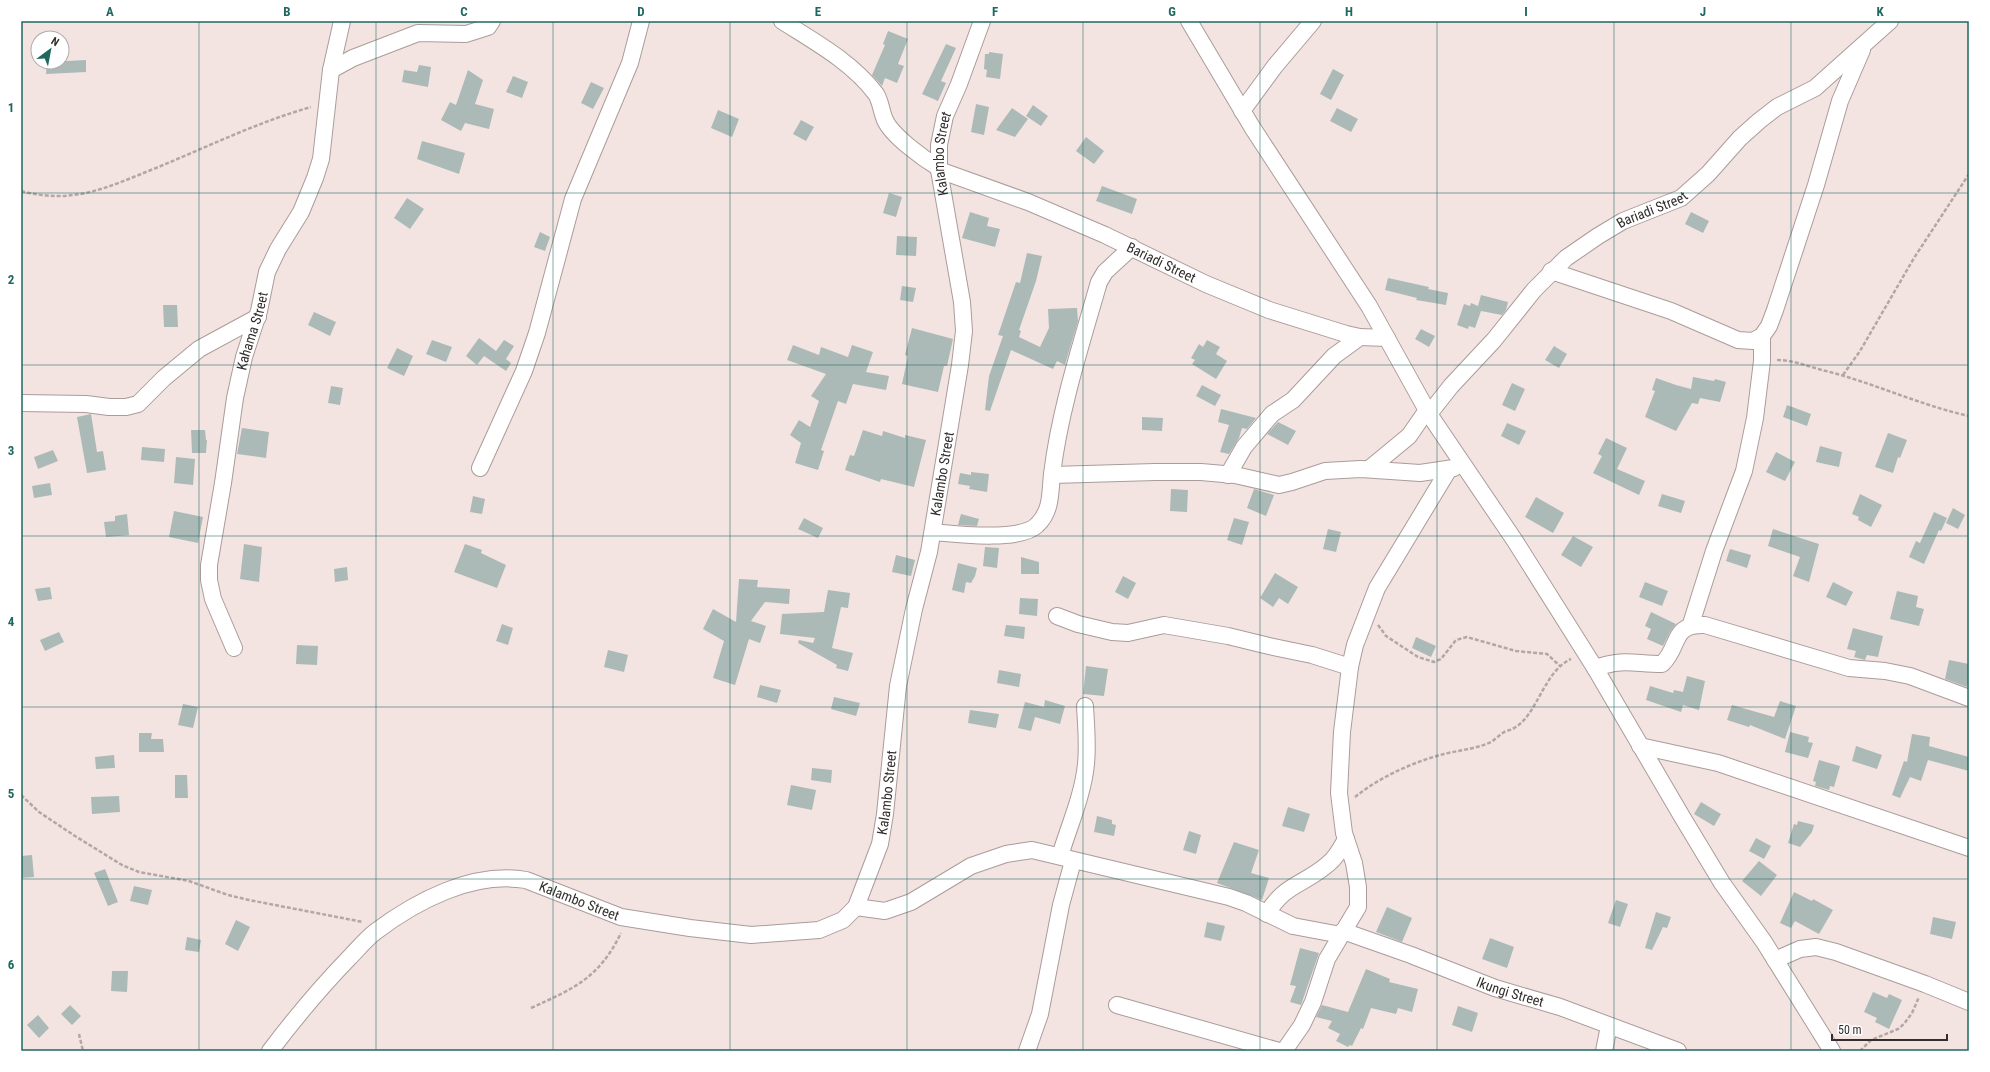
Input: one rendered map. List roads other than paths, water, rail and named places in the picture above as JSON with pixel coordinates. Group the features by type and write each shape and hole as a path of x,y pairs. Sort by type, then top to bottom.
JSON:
{"street":[{"name":"Kahama Street","path":"234,648 213,599 208,580 209,565 223,483 235,398 244,357 258,317 267,272 278,249 301,212 316,178 321,159 331,70 342,21"},
{"path":"331,70 354,58 418,34 466,34 488,27 492,21"},
{"path":"480,468 524,370 537,333 573,199 630,63 641,21"},
{"name":"Bariadi Street","path":"782,21 829,50 852,70 876,95 885,120 892,129 925,159 939,169 1028,202 1132,246 1235,296 1269,310 1360,337 1387,338"},
{"name":"Kalambo Street","path":"270,1051 304,1006 374,933 407,912 461,886 488,878 511,877 526,880 621,917 690,928 751,935 819,930 843,920 856,907 880,844 885,814 898,686 933,532 960,365 964,331 962,302 939,169 939,145 945,116 960,84 982,21"},
{"path":"1189,21 1242,111 1354,282 1428,412 1516,541 1591,662 1722,883 1775,960 1832,1051"},
{"path":"1242,111 1274,66 1313,21"},
{"name":"Bariadi Street","path":"1369,470 1409,436 1451,386 1494,340 1551,271 1598,236 1623,221 1682,198 1708,174 1740,138 1759,121 1777,107 1815,88 1890,21"},
{"path":"1551,271 1671,311 1738,340 1753,341 1762,336 1769,326 1775,310 1816,185 1840,101 1865,43"},
{"path":"933,532 961,535 999,535 1018,533 1036,526 1044,517 1050,502 1052,475 1059,430 1099,282 1105,272 1132,246"},
{"path":"21,403 86,404 115,407 126,407 138,404 164,378 199,349 258,317"},
{"path":"1591,662 1626,661 1662,664 1669,657 1682,631 1691,624 1714,552 1744,471 1755,418 1762,361 1762,336"},
{"path":"1228,475 1251,438 1272,414 1293,400 1334,356 1360,337"},
{"path":"1052,475 1155,472 1228,475 1279,485 1325,472 1369,470 1420,474 1466,466"},
{"path":"1284,1051 1302,1025 1313,1002 1327,959 1342,933 1353,918 1358,907 1359,900 1354,863 1346,840 1339,793 1342,732 1350,667 1360,630 1377,588 1449,469"},
{"path":"1057,616 1078,624 1112,632 1128,633 1164,625 1228,636 1312,655 1350,667"},
{"path":"1691,624 1705,625 1849,668 1885,671 1910,676 1969,698"},
{"path":"1028,1051 1040,1014 1061,905 1066,858 1086,764 1087,734 1085,706"},
{"path":"1640,746 1718,763 1969,848"},
{"path":"1267,914 1276,900 1285,891 1317,873 1328,864 1346,840"},
{"name":"Ikungi Street","path":"856,907 885,911 911,902 971,866 1006,854 1032,850 1229,897 1246,903 1293,926 1342,933 1411,955 1495,988 1560,1007 1678,1051"},
{"path":"1775,960 1800,949 1816,947 1836,952 1925,984 1969,1002"},
{"path":"1117,1005 1279,1051"},
{"path":"1604,1051 1609,1026"}]}
